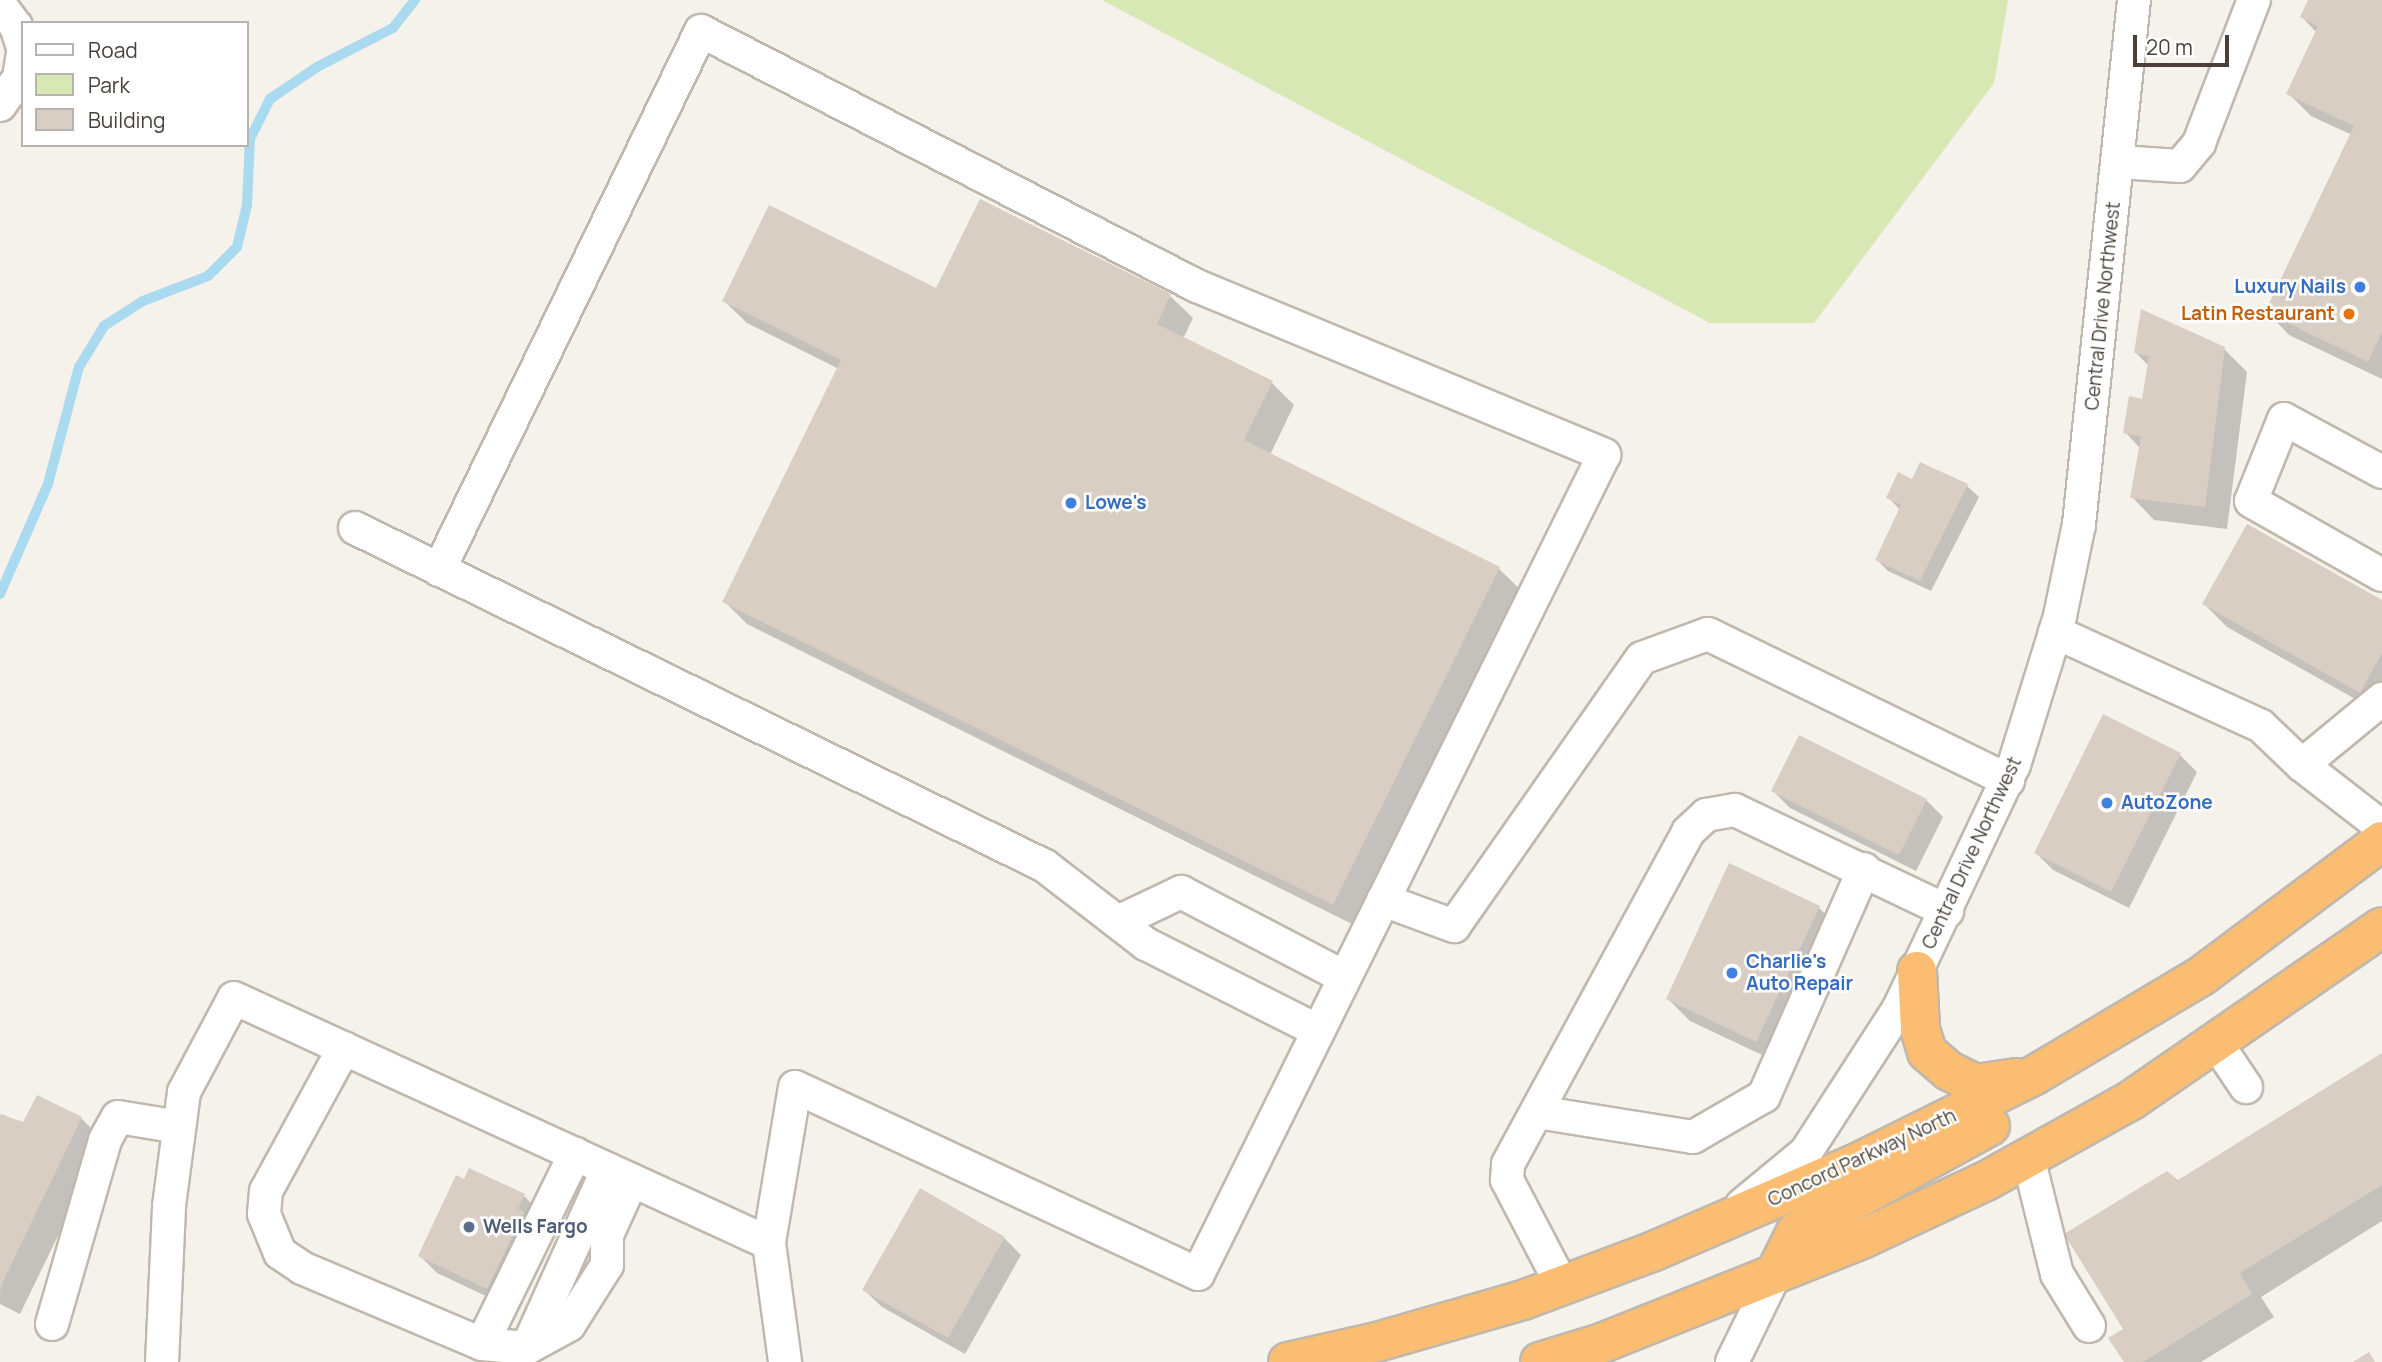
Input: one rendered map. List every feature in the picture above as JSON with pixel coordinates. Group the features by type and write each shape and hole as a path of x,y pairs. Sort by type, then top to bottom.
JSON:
{"highway":[{"name":"Concord Parkway North","path":"1288,1362 1377,1342 1562,1285 1719,1223 1855,1164 2033,1076 2200,977 2382,841"},
{"path":"1540,1362 1602,1343 1862,1238 2028,1157 2130,1101 2217,1044 2382,927"},
{"path":"1917,971 1920,1029 1927,1052 1948,1071 1976,1084 2033,1076"},
{"path":"1775,1273 1796,1232 2075,1081 2200,977"}],"street":[{"name":"Central Drive Northwest","path":"1719,1223 1806,1152 1898,1010 2008,780 2055,632 2079,524 2134,0"},
{"path":"2119,162 2180,166 2199,143 2254,0"},
{"path":"0,5 16,26 21,42"},
{"path":"439,570 701,31 1197,286 1604,455 1198,1274 795,1087 769,1243 785,1362"},
{"path":"0,104 19,78 21,66"},
{"path":"2382,472 2284,419 2251,501 2382,575"},
{"path":"355,528 1045,866 1146,944 1318,1031"},
{"path":"2055,632 2260,726 2302,765 2382,827"},
{"path":"1383,900 1454,926 1642,658 1708,634 2008,780"},
{"path":"2302,765 2382,699"},
{"path":"1562,1285 1507,1181 1508,1164 1688,832 1706,815 1735,810 1864,869 1947,911"},
{"path":"1537,1112 1693,1137 1764,1096 1864,869"},
{"path":"1118,922 1181,892 1344,977"},
{"path":"162,1362 169,1206 184,1092 234,998 769,1243"},
{"path":"2217,1044 2246,1087"},
{"path":"344,1048 266,1191 264,1214 281,1253 291,1261 421,1321 504,1346 569,1325 607,1265 602,1166"},
{"path":"52,1324 105,1140 118,1117 179,1127"},
{"path":"2028,1157 2057,1274 2089,1326"},
{"path":"504,1346 602,1166"},
{"path":"1732,1362 1775,1273"}],"green space":[{"path":"1102,0 2008,0 1994,83 1814,323 1710,323"}],"building":[{"path":"2308,0 2382,0 2382,332 2368,362 2265,312 2354,126 2286,94 2318,26 2300,17"},
{"name":"Lowe's","path":"980,199 1171,294 1157,324 1273,381 1244,440 1500,567 1333,905 722,602 841,360 722,301 769,205 936,288"},
{"path":"2141,309 2225,347 2205,507 2130,498 2141,436 2123,433 2129,396 2142,399 2149,356 2134,353"},
{"path":"1920,462 1968,484 1920,581 1875,560 1901,505 1886,498 1898,472 1912,479"},
{"path":"2247,524 2382,600 2382,653 2360,693 2202,604"},
{"name":"AutoZone","path":"2103,714 2181,753 2111,892 2034,853"},
{"path":"1799,735 1927,799 1899,855 1771,791"},
{"path":"1729,863 1820,906 1756,1042 1666,999"},
{"path":"2382,1053 2382,1185 2240,1273 2252,1294 2143,1362 2124,1362 2108,1338 2123,1329 2064,1234 2167,1171 2178,1180"},
{"path":"37,1095 82,1117 0,1288 0,1114 23,1122"},
{"path":"469,1168 525,1194 518,1209 524,1212 487,1289 418,1256 456,1175 464,1179"},
{"path":"920,1188 1005,1237 948,1338 862,1290"},
{"path":"2369,1352 2375,1362 2353,1362"}],"waterway":[{"path":"0,594 48,484 79,367 104,326 143,301 208,276 237,247 247,205 250,139 270,99 317,67 393,28 415,0"}],"place":[{"name":"Luxury Nails","path":"2360,287"},
{"name":"Latin Restaurant","path":"2349,314"},
{"name":"Lowe's","path":"1071,503"},
{"name":"AutoZone","path":"2107,803"},
{"name":"Charlie's Auto Repair","path":"1732,973"},
{"name":"Wells Fargo","path":"469,1227"}]}
